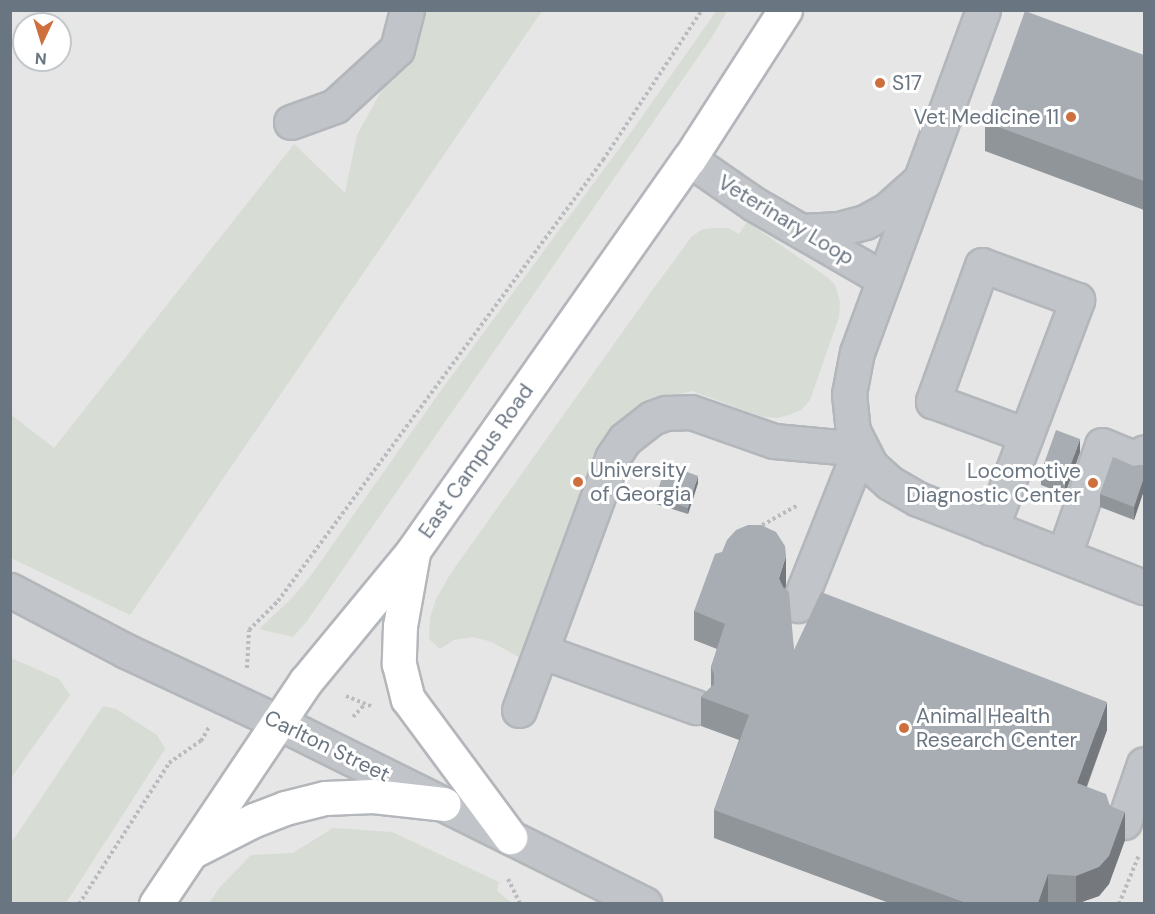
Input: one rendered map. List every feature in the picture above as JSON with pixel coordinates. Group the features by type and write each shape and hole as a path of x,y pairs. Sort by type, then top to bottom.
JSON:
{"main road":[{"name":"East Campus Road","path":"156,903 306,681 413,551 689,159 785,10"},
{"path":"413,551 400,626 399,664 408,699 510,837"},
{"path":"191,852 254,820 285,808 325,798 373,796 444,804"}],"street":[{"path":"291,122 335,106 397,49 407,10"},
{"path":"982,10 851,373 850,414 860,449 872,466 890,483 918,499 1144,586"},
{"name":"Veterinary Loop","path":"689,159 754,204 884,279"},
{"path":"802,231 839,229 865,222 888,209 919,182"},
{"path":"991,528 1077,300 982,265 933,401 1026,435"},
{"path":"519,710 612,458 625,439 652,418 666,413 691,412 774,441 860,449"},
{"path":"1064,555 1102,445 1141,460 1144,452"},
{"path":"798,605 860,449"},
{"name":"Carlton Street","path":"10,590 126,651 278,722 644,903"},
{"path":"541,651 696,707"},
{"path":"1124,822 1144,764"}],"path":[{"path":"249,665 249,630 278,601 603,160 702,10"},
{"path":"748,532 816,495 843,491"},
{"path":"346,696 382,710"},
{"path":"353,717 365,704"},
{"path":"79,903 169,763 201,741"},
{"path":"1119,903 1140,851"},
{"path":"508,879 520,903"}],"shaded area":[{"path":"717,10 727,11 712,37 307,621 293,637 259,629 293,597 312,574 437,396 627,138"},
{"name":"University of Georgia","path":"11,11 1144,11 1144,903 11,903"},
{"path":"425,11 542,11 130,615 11,558 10,414 54,448 294,144 345,193 357,135"},
{"path":"747,222 827,277 835,285 840,302 839,317 810,400 801,410 777,418 763,417 692,391 652,400 627,417 612,437 524,660 492,642 473,637 454,640 440,649 429,639 430,618 436,599 451,573 651,292 692,236 703,229 714,228 728,228 739,234"},
{"path":"11,658 59,679 70,695 11,778"},
{"path":"103,706 116,709 157,735 165,749 66,903 11,903 11,843"},
{"path":"333,828 392,832 499,882 497,891 512,903 209,903 220,887 251,855 293,853"}],"building":[{"name":"Vet Medicine 11","path":"1025,11 1144,55 1144,181 985,122"},
{"path":"1056,430 1080,439 1065,481 1041,472"},
{"path":"1113,457 1134,466 1144,465 1144,477 1134,507 1100,494"},
{"path":"666,464 698,476 688,508 656,497"},
{"name":"Animal Health Research Center","path":"748,525 761,525 776,532 785,546 786,556 779,578 783,587 789,592 794,650 821,592 1107,702 1077,783 1106,794 1110,806 1125,812 1109,856 1099,867 1076,876 1048,874 1038,903 966,903 714,810 749,715 701,697 714,684 711,667 725,624 694,611 715,554 722,552 727,540 736,530"}],"place":[{"name":"S17","path":"880,83"},
{"name":"Vet Medicine 11","path":"1071,117"},
{"name":"University of Georgia","path":"578,482"},
{"name":"Locomotive Diagnostic Center","path":"1093,483"},
{"name":"Animal Health Research Center","path":"904,728"}]}
